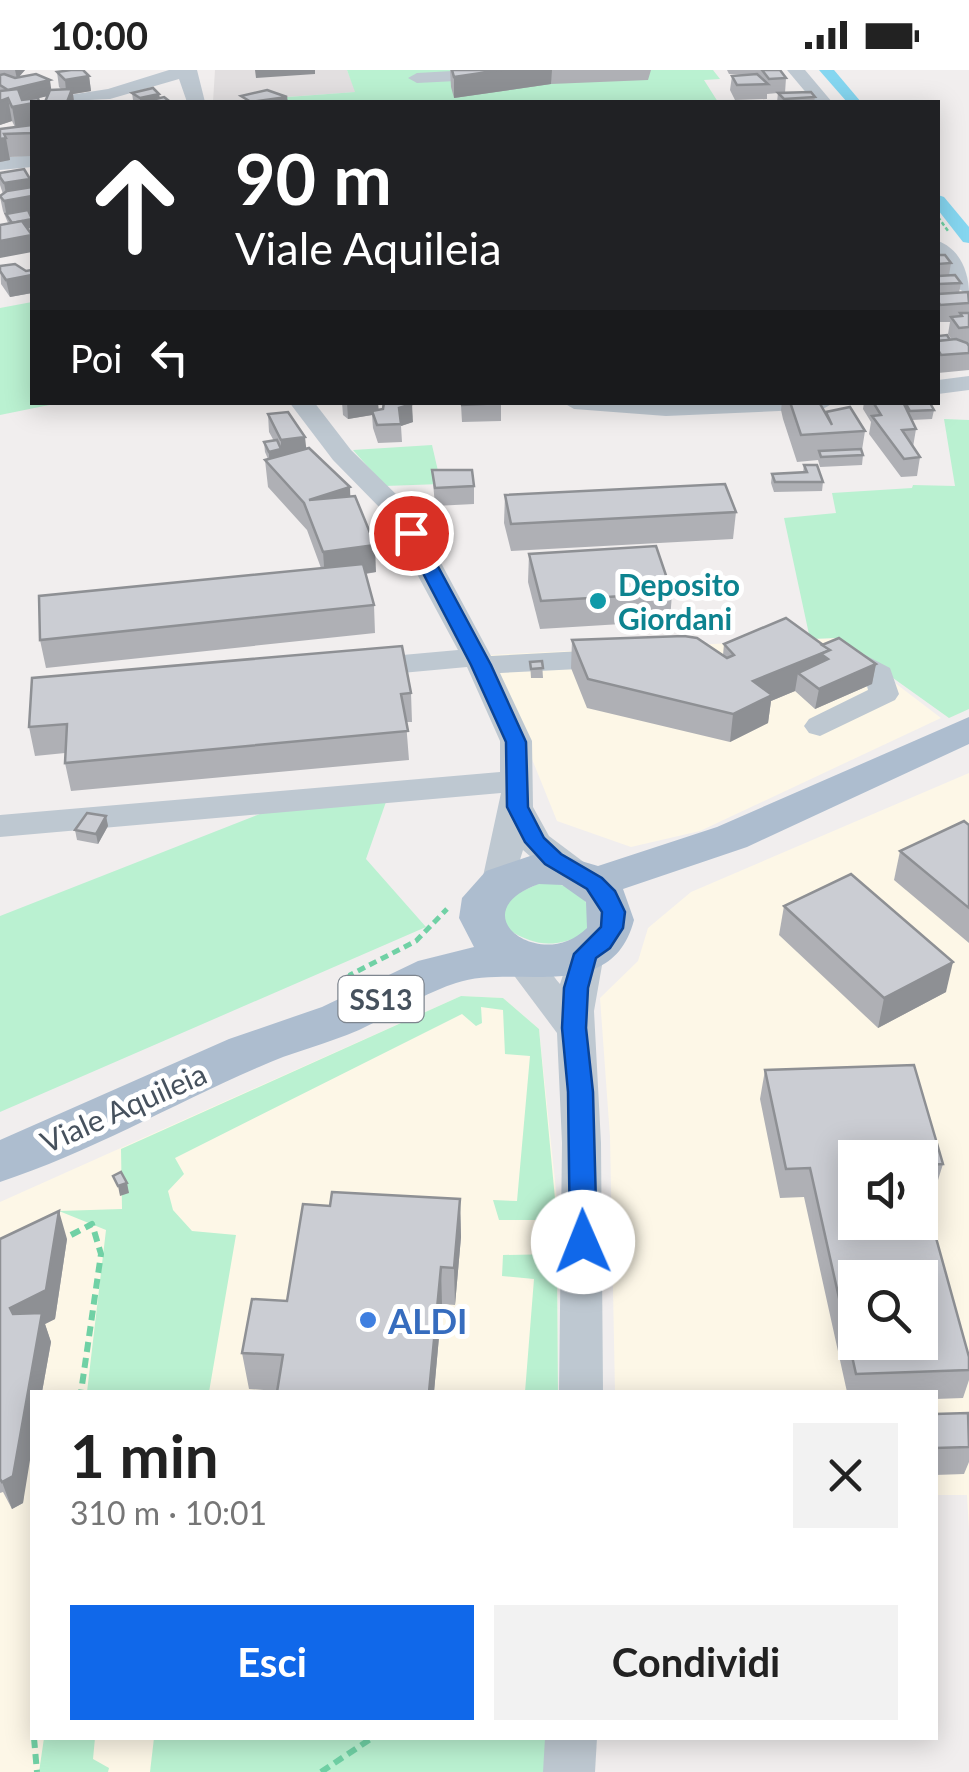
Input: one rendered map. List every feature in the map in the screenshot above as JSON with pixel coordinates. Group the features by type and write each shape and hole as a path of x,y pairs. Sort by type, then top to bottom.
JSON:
{"main road":[{"name":"Viale Aquileia","path":"0,1162 246,1052 339,1018 456,965 519,958 542,962 599,941 651,886 732,837 969,729"},
{"name":"Viale Aquileia","path":"246,1052 324,1005 419,958 489,894 536,869 586,879 732,837"},
{"path":"586,879 608,897 614,912 599,941"},
{"path":"489,894 480,922 486,936 519,958"}],"street":[{"path":"796,70 820,100"},
{"path":"87,100 187,71 195,100"},
{"path":"415,74 515,73"},
{"path":"415,74 433,100"},
{"path":"0,164 30,161"},
{"path":"0,180 30,176"},
{"path":"940,250 969,287"},
{"path":"940,388 969,383"},
{"path":"304,405 402,519 479,661 516,742 518,794 536,842 586,879"},
{"path":"812,645 842,650 879,674 884,694 820,726"},
{"path":"323,671 479,661 647,657"},
{"path":"0,826 518,794"},
{"path":"489,894 518,794"},
{"path":"581,1390 581,1092 574,1028 576,988 599,941"},
{"path":"519,958 574,1028"},
{"path":"569,1772 570,1740"}],"path":[{"path":"72,1234 92,1224 99,1235 101,1254 81,1390"},
{"path":"34,1740 37,1772"},
{"path":"321,1772 369,1740"}],"shaded area":[{"path":"215,70 347,70 356,92 242,100 213,100"},
{"path":"836,638 941,718 700,831 631,847 557,821 490,655"},
{"path":"969,773 969,1530 967,1495 938,1495 938,1390 615,1390 610,1137 600,998 638,961 648,928 691,892"},
{"path":"461,996 503,998 539,1029 557,1200 558,1390 30,1390 30,1740 557,1740 555,1772 0,1772 0,1202"}],"green space":[{"path":"347,70 713,70 720,79 704,80 717,100 247,100 355,92"},
{"path":"30,302 30,405 49,405 0,415 0,308"},
{"path":"944,419 969,420 969,709 949,718 837,638 810,639 784,518 836,513 832,493 913,485 955,486"},
{"path":"432,445 441,484 385,486 353,450"},
{"path":"387,799 366,859 426,927 0,1112 0,916 270,810"},
{"path":"542,882 567,887 584,900 593,914 585,934 545,944 507,929 502,909 506,899"},
{"path":"461,996 503,998 539,1029 557,1220 499,1220 493,1200 517,1201 530,1056 505,1054 503,1010 481,1007 482,1023 476,1026 462,1014 175,1158 184,1174 168,1191 173,1210 192,1231 236,1235 209,1390 87,1390 106,1230 59,1211 122,1209 121,1149"},
{"path":"557,1254 558,1390 525,1390 534,1279 502,1276 503,1255"},
{"path":"44,1740 95,1740 93,1759 109,1768 108,1772 39,1772"},
{"path":"154,1740 557,1740 555,1772 150,1772"}],"building":[{"path":"83,70 89,76 65,80 57,72"},
{"path":"452,70 501,70 454,77"},
{"path":"762,70 780,70 786,78 769,79"},
{"path":"36,74 50,80 8,90 0,85 0,75 15,78"},
{"path":"757,74 768,84 737,85 732,76"},
{"path":"153,88 159,94 140,98 132,93"},
{"path":"18,89 22,100 38,100 12,107 8,98 0,101 0,91"},
{"path":"72,89 68,100 46,100 50,90"},
{"path":"267,90 287,97 248,100 241,96"},
{"path":"811,92 815,97 784,99 778,93"},
{"path":"30,125 30,133 4,134 6,138 0,139 0,129"},
{"path":"24,169 30,179 4,183 0,177 0,173"},
{"path":"30,187 30,196 4,201 0,196"},
{"path":"28,210 30,219 12,223 6,214"},
{"path":"22,221 30,235 0,241 0,225"},
{"path":"940,255 945,255 951,263 940,264"},
{"path":"15,264 30,270 30,275 6,280 0,266"},
{"path":"955,275 961,283 940,284 940,276"},
{"path":"968,292 969,303 940,305 940,294"},
{"path":"960,313 969,313 969,327 959,328 951,317 962,316"},
{"path":"956,339 967,343 969,353 941,355 940,341"},
{"path":"384,405 409,405 399,408 401,424 377,425 372,411 383,409"},
{"path":"791,405 821,405 832,425 826,412 850,407 865,431 801,435"},
{"path":"875,405 904,405 916,429 902,430 920,457 904,459 872,416 881,415"},
{"path":"907,405 931,405 934,410 910,411"},
{"path":"288,412 305,437 281,440 268,414"},
{"path":"277,440 281,449 269,452 264,442"},
{"path":"309,448 350,487 309,500 355,496 375,545 323,552 304,503 265,460"},
{"path":"861,449 863,455 821,457 819,451"},
{"path":"804,465 817,465 823,482 775,482 772,474 807,472"},
{"path":"432,470 472,470 474,486 435,488"},
{"path":"725,484 736,512 511,524 505,495"},
{"path":"656,546 672,593 541,601 529,554"},
{"path":"363,564 374,605 40,640 39,596"},
{"path":"786,618 830,650 753,681 772,695 733,714 588,679 572,640 684,636 697,638 727,658 734,655 724,644"},
{"path":"839,638 876,664 819,689 798,673 828,659 821,654 830,650 822,645"},
{"path":"402,646 411,693 401,694 408,731 65,763 67,724 29,727 32,678"},
{"path":"542,661 543,668 531,669 530,662"},
{"path":"87,813 106,816 96,834 75,830"},
{"path":"964,821 969,825 969,908 900,851"},
{"path":"851,874 953,962 884,998 784,906"},
{"path":"914,1065 936,1140 838,1140 838,1240 937,1240 969,1357 969,1370 856,1374 853,1360 938,1360 938,1260 838,1260 838,1293 810,1168 786,1169 765,1070"},
{"path":"121,1172 127,1183 118,1186 113,1176"},
{"name":"ALDI","path":"332,1192 460,1199 454,1268 441,1267 429,1390 277,1390 283,1355 242,1353 252,1299 287,1301 303,1204 330,1206"},
{"path":"59,1211 46,1290 10,1308 13,1314 42,1313 13,1476 2,1482 0,1239"},
{"path":"968,1413 969,1447 938,1448 938,1414"}],"waterway":[{"path":"826,70 852,100"},
{"path":"940,202 969,238"}],"place":[{"name":"Deposito Giordani","path":"598,601"},
{"name":"ALDI","path":"368,1320"}],"route":[{"path":"411,533 481,665 516,742 518,807 536,842 553,859 594,884 608,897 614,912 612,928 586,954 576,988 574,1028 581,1092 583,1242"}]}
